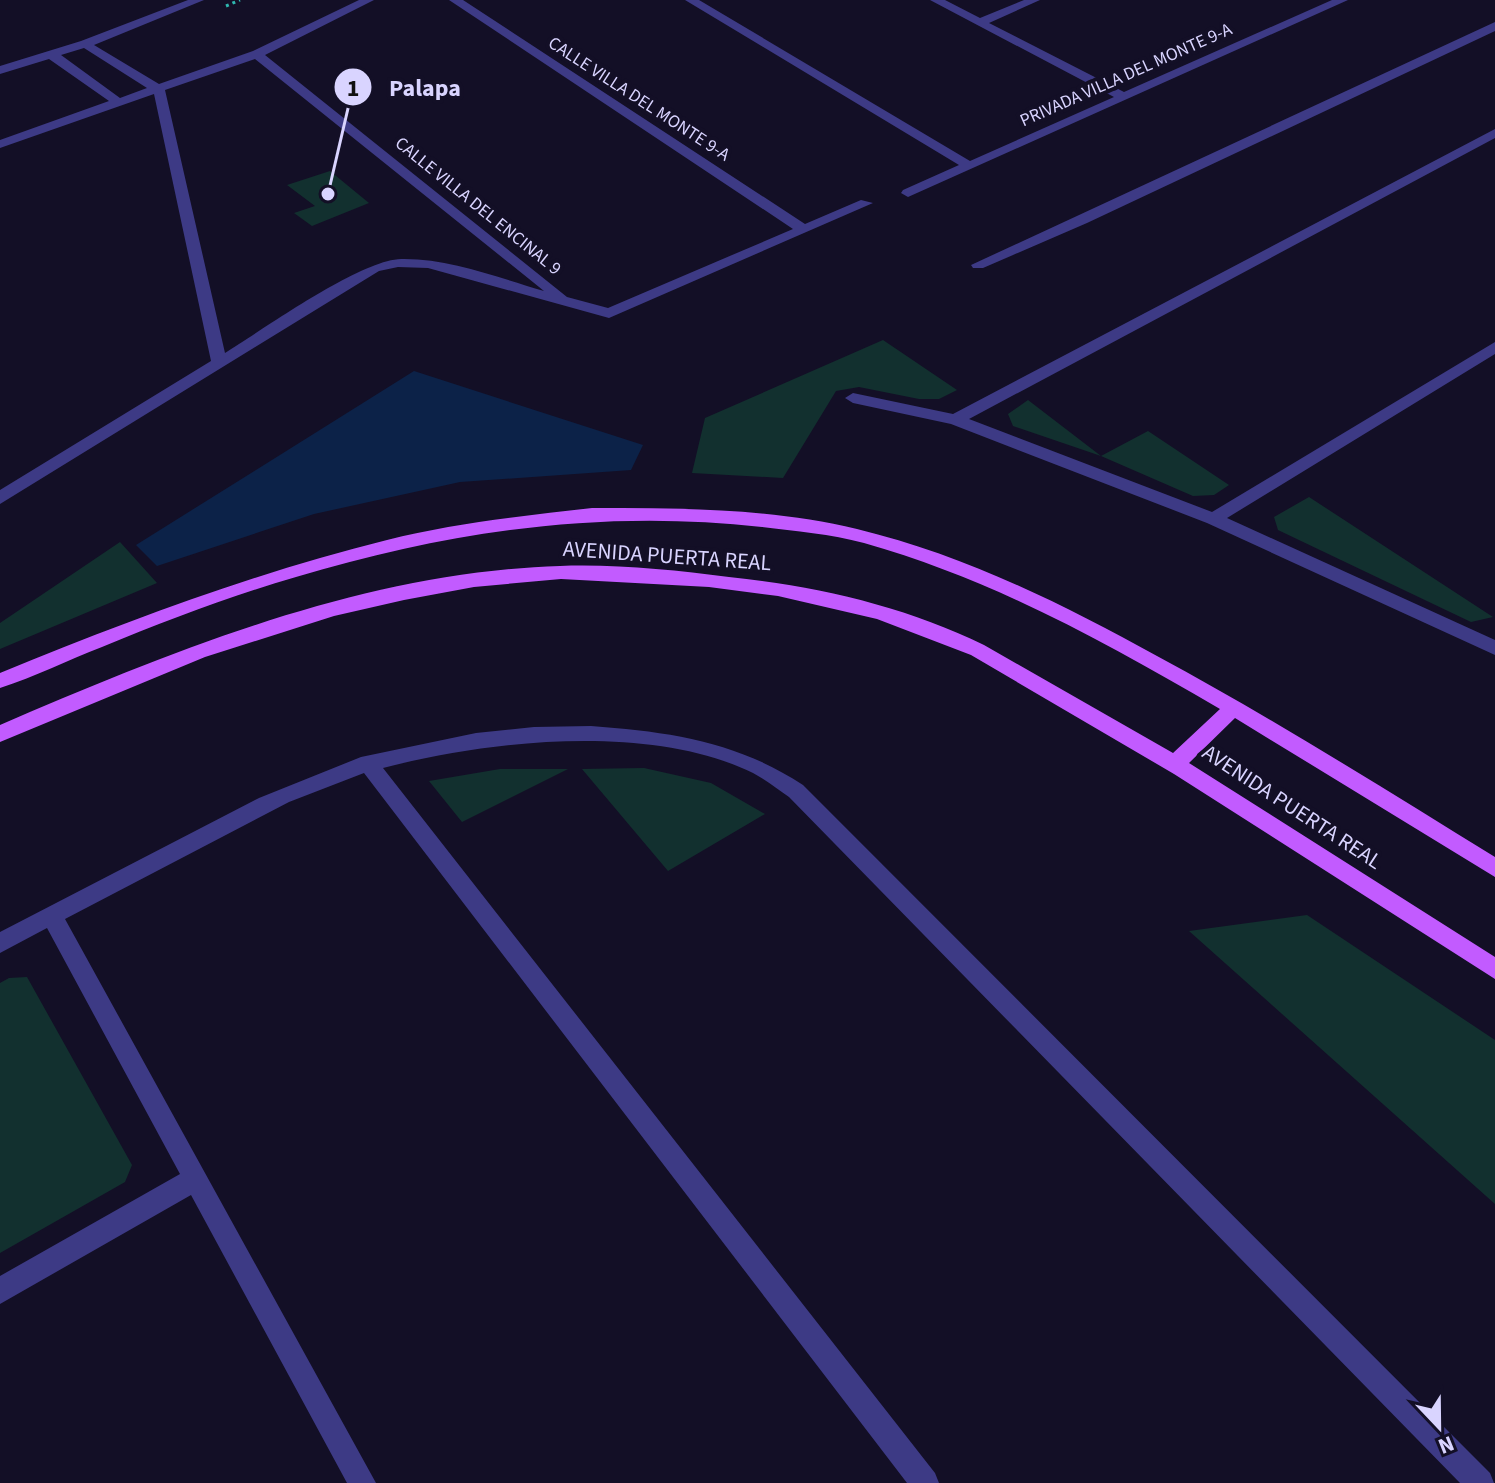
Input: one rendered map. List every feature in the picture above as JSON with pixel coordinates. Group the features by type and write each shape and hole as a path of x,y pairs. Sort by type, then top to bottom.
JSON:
{"main road":[{"name":"AVENIDA PUERTA REAL","path":"0,681 84,645 286,573 383,546 471,528 549,517 630,511 692,511 756,518 865,537 1024,594 1235,706 1495,868"},
{"name":"AVENIDA PUERTA REAL","path":"0,734 113,683 259,630 376,600 488,580 547,573 606,574 712,580 824,597 947,636 1176,763 1495,969"},
{"path":"1176,763 1235,706"}],"street":[{"path":"0,70 85,44 198,0"},
{"path":"0,144 257,54 368,0"},
{"name":"CALLE VILLA DEL MONTE 9-A","path":"455,0 803,229"},
{"path":"691,0 969,166"},
{"path":"936,0 1124,97"},
{"path":"979,23 1034,0"},
{"name":"PRIVADA VILLA DEL MONTE 9-A","path":"908,193 1342,0"},
{"path":"978,265 1495,26"},
{"path":"1480,35 1495,42"},
{"path":"85,44 159,90 219,362"},
{"name":"CALLE VILLA DEL ENCINAL 9","path":"257,54 569,304"},
{"path":"52,55 121,104"},
{"path":"955,420 1495,133"},
{"path":"569,304 609,313 866,203"},
{"name":"CALLE VILLA DEL ENCINAL 9","path":"0,498 374,268 398,263 429,264 569,304"},
{"path":"1213,519 1495,347"},
{"path":"853,398 955,420 1213,519 1495,648"},
{"path":"0,943 251,811 311,783 368,763 471,741 576,733 648,737 711,751 757,766 796,791 1480,1483"},
{"path":"368,763 925,1483"},
{"path":"51,915 362,1483"},
{"path":"0,1291 195,1179"}],"green space":[{"path":"330,171 369,203 312,226 294,213 315,206 287,185"},
{"path":"883,340 957,390 939,399 919,399 859,387 836,391 783,478 692,473 705,418"},
{"path":"1028,400 1101,456 1013,426 1008,414"},
{"path":"1148,431 1229,485 1214,495 1193,496 1101,456"},
{"path":"1309,497 1493,617 1471,622 1278,530 1274,517"},
{"path":"120,542 157,583 0,649 0,623"},
{"path":"644,768 711,783 765,814 668,871 582,769"},
{"path":"500,769 568,769 462,822 429,781"},
{"path":"1307,915 1495,1040 1495,1204 1189,931"},
{"path":"27,977 132,1165 125,1182 0,1253 0,983 9,978"}],"water":[{"path":"414,371 643,445 631,470 460,482 314,514 157,566 136,545"}],"place":[{"name":"Palapa","path":"328,194"}]}
